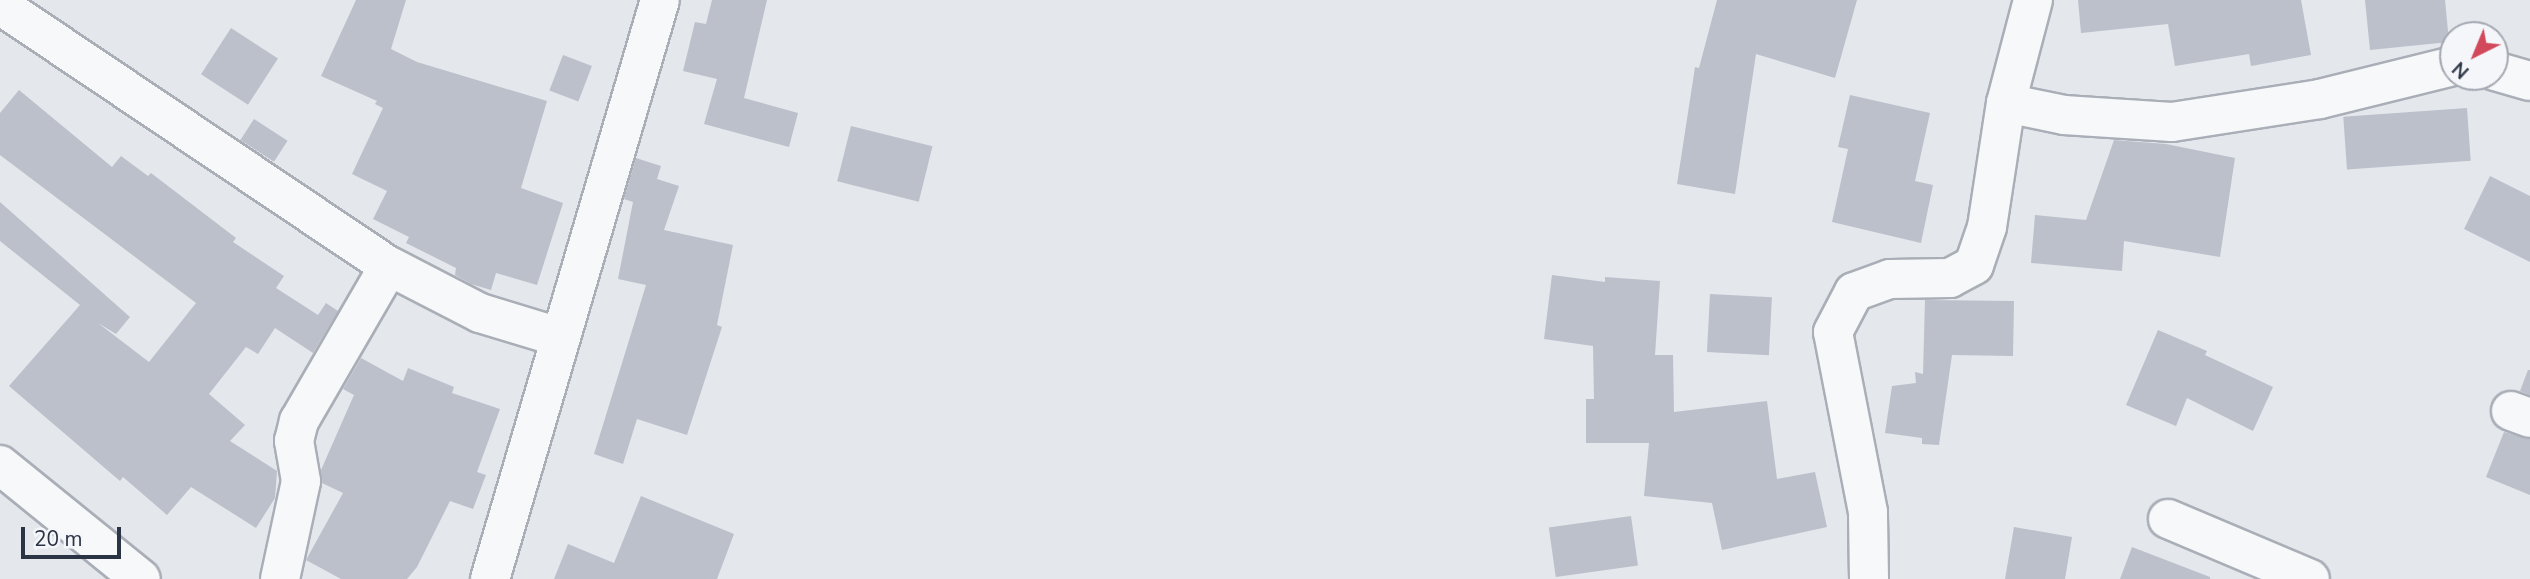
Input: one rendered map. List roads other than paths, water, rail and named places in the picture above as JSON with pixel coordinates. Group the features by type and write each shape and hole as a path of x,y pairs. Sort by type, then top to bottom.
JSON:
{"street":[{"path":"490,579 660,0"},
{"path":"1869,579 1868,512 1833,332 1854,292 1890,279 1950,278 1974,265 1987,227 2006,103 2033,0"},
{"path":"0,5 390,266 480,313 559,337"},
{"path":"2006,103 2064,115 2172,122 2319,99 2439,69"},
{"path":"2509,75 2530,81"},
{"path":"280,579 301,481 294,441 299,421 390,266"},
{"path":"0,465 141,579"},
{"path":"2168,519 2310,579"}]}
